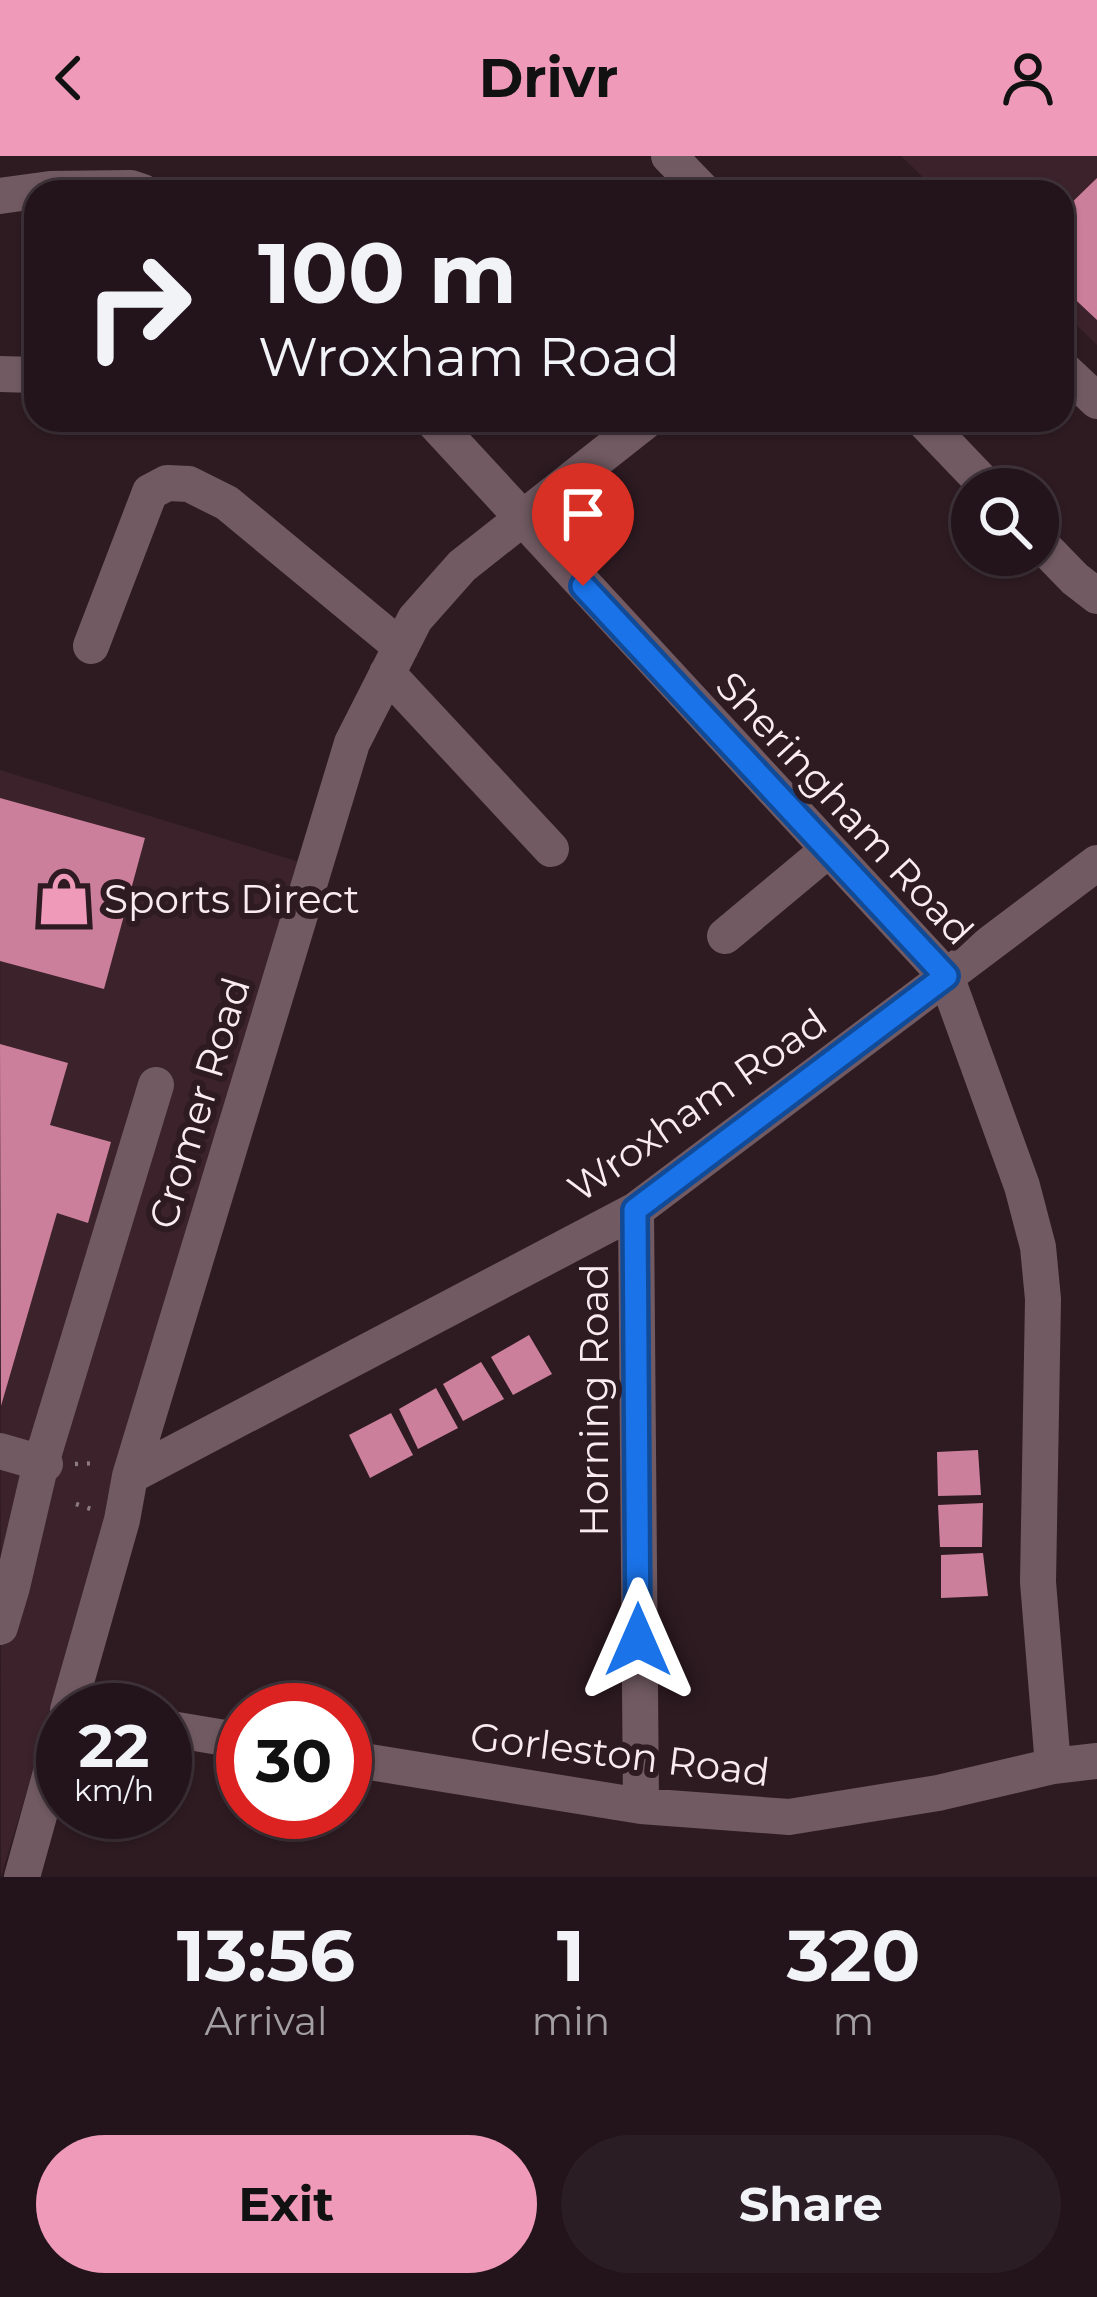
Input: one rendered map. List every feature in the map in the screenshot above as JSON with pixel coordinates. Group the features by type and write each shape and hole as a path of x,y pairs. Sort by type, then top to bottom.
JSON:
{"street":[{"path":"670,156 693,180"},
{"path":"1074,379 1097,401"},
{"name":"Sheringham Road","path":"443,432 946,976 1022,1186 1041,1270 1038,1582 1052,1766"},
{"name":"Cromer Road","path":"76,1683 132,1470 352,743 415,619 462,566 632,432"},
{"path":"944,432 972,468"},
{"path":"92,646 150,492 167,483 189,484 226,502 394,660 551,849"},
{"path":"1059,562 1097,596"},
{"path":"725,936 828,850"},
{"name":"Wroxham Road","path":"132,1470 635,1210 1097,863"},
{"path":"0,1627 43,1464 156,1085"},
{"name":"Horning Road","path":"635,1210 640,1806"},
{"path":"0,1451 43,1464"},
{"name":"Gorleston Road","path":"372,1762 640,1806 789,1817 1097,1761"},
{"path":"22,1877 36,1827"}],"path":[{"path":"43,1464 132,1470"}],"shaded area":[{"path":"901,156 1097,156 1097,345 1074,323 1074,180 926,180"},
{"path":"0,770 313,866 59,1683 36,1683 36,1761 1,1877"}],"building":[{"path":"1097,178 1097,320 1074,298 1074,200"},
{"name":"Sports Direct","path":"0,798 145,838 104,989 0,961"},
{"path":"0,1044 68,1063 50,1125 111,1142 88,1223 57,1213 1,1406"},
{"path":"529,1335 552,1374 513,1395 491,1357"},
{"path":"481,1362 504,1399 463,1421 443,1384"},
{"path":"436,1388 458,1428 418,1449 399,1409"},
{"path":"391,1413 413,1455 370,1478 349,1435"},
{"path":"978,1450 981,1495 938,1496 937,1452"},
{"path":"983,1503 982,1547 940,1547 938,1505"},
{"path":"983,1553 988,1596 941,1598 941,1555"}],"place":[{"name":"Sports Direct","path":"64,899"}],"route":[{"path":"583,586 946,976 635,1210 638,1640"}]}
